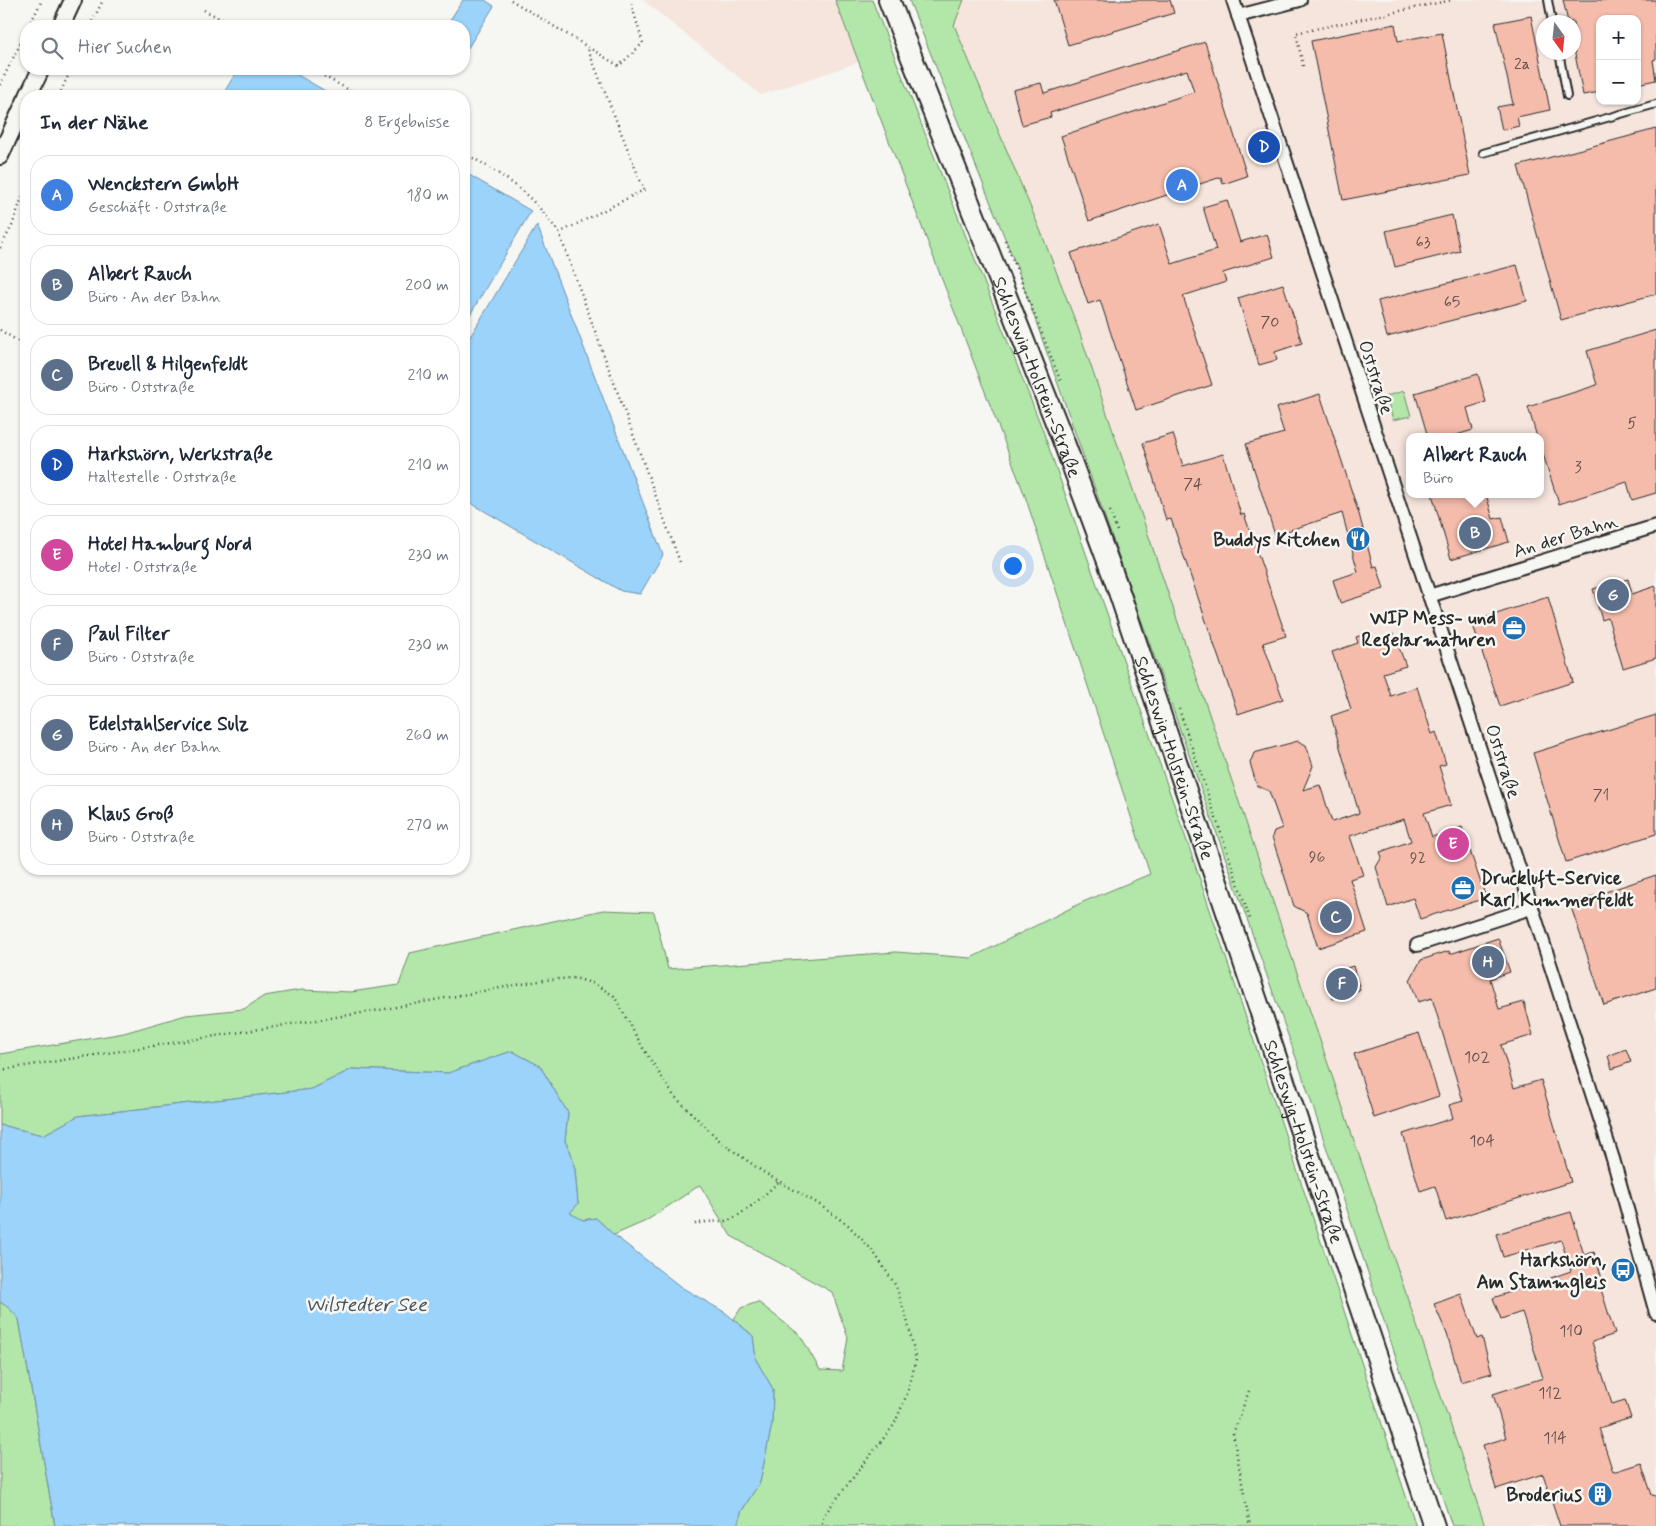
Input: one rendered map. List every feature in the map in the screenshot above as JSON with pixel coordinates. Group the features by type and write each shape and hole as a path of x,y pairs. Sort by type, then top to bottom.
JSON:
{"main road":[{"name":"Schleswig-Holstein-Straße","path":"889,0 1060,431 1116,583 1434,1526"}],"street":[{"path":"64,20 73,0"},
{"name":"Oststraße","path":"1233,0 1334,302 1612,1159 1656,1313"},
{"path":"1238,16 1300,0"},
{"path":"31,90 38,75"},
{"path":"0,156 20,113"},
{"name":"An der Bahn","path":"1429,596 1656,526"},
{"path":"1417,945 1531,908"}],"lane":[{"path":"1548,0 1551,15"},
{"path":"1560,60 1567,96"},
{"path":"1483,153 1656,104"}],"path":[{"path":"32,20 42,0"},
{"path":"93,20 103,0"},
{"path":"511,0 619,66 643,43 630,0"},
{"path":"1303,66 1296,33 1452,0"},
{"path":"204,10 223,20"},
{"path":"0,85 20,44"},
{"path":"559,232 644,190 587,47"},
{"path":"62,90 68,75"},
{"path":"322,75 349,90"},
{"path":"470,156 504,176 540,206 559,232 681,565"},
{"path":"0,248 12,226 20,203"},
{"path":"0,330 20,342"},
{"path":"0,1070 374,1011 518,984 575,978 596,984 614,996 643,1048 674,1096 720,1142 848,1225 873,1251 896,1286 908,1323 916,1360 907,1394 894,1425 824,1515 821,1526"},
{"path":"696,1224 708,1220 728,1221 755,1202 778,1181"},
{"path":"1249,1391 1232,1434 1250,1526"}],"shaded area":[{"path":"643,0 835,0 860,62 761,95"},
{"path":"944,0 1656,0 1656,1526 1485,1526 1059,278"}],"green space":[{"path":"835,0 872,0 1042,428 1190,850 1416,1526 738,1526 741,1512 760,1482 772,1424 773,1389 756,1360 753,1336 734,1319 741,1308 758,1302 800,1335 820,1370 842,1371 848,1338 832,1292 731,1236 700,1185 646,1221 614,1235 596,1218 583,1220 569,1213 578,1204 575,1170 571,1153 565,1141 568,1113 540,1066 512,1051 448,1073 352,1069 312,1089 78,1116 43,1135 0,1125 0,1054 124,1033 186,1015 244,1009 264,996 301,990 351,992 399,985 410,953 603,910 654,912 668,969 896,952 971,958 1083,902 1150,874 1025,496"},
{"path":"909,0 964,0 954,25 1041,232 1078,328 1485,1526 1452,1526 1306,1086 1017,268"},
{"path":"1404,391 1411,416 1393,420 1386,396"},
{"path":"0,1302 9,1307 19,1319 55,1526 0,1526"}],"water":[{"path":"463,0 485,0 494,6 470,44 470,20 450,20"},
{"path":"234,75 297,75 324,90 226,90"},
{"path":"470,175 531,211 470,315"},
{"path":"537,225 663,555 640,594 621,591 470,503 470,337"},
{"name":"Wilstedter See","path":"512,1051 540,1066 568,1113 565,1141 571,1153 575,1170 578,1204 570,1213 583,1220 596,1218 614,1235 681,1287 726,1313 753,1336 756,1360 773,1389 772,1424 760,1482 741,1512 738,1526 55,1526 19,1319 9,1308 0,1302 0,1125 43,1135 78,1116 312,1089 352,1069 448,1073"}],"building":[{"path":"1054,0 1170,0 1174,13 1068,45"},
{"path":"1563,0 1656,0 1656,59 1653,60 1656,80 1641,83 1641,15 1596,15 1596,93 1583,95 1576,60 1581,60 1581,15 1566,15"},
{"path":"1531,16 1536,41 1536,60 1540,60 1550,110 1517,117 1519,126 1502,130 1497,107 1513,104 1495,23"},
{"path":"1395,24 1398,41 1442,33 1470,175 1343,200 1311,41"},
{"path":"1205,42 1247,176 1223,184 1221,177 1089,221 1061,136 1194,92 1187,70 1050,113 1051,117 1022,125 1013,90 1041,83 1044,93"},
{"path":"1656,129 1656,294 1561,320 1518,166"},
{"path":"1227,200 1240,242 1267,234 1274,257 1223,273 1226,282 1183,296 1212,385 1136,410 1100,300 1088,304 1071,253 1159,224 1172,264 1216,250 1203,207"},
{"path":"1452,215 1460,251 1395,267 1386,231"},
{"path":"1517,265 1527,301 1387,337 1378,301"},
{"path":"1283,284 1302,343 1275,352 1277,360 1259,365 1238,298"},
{"path":"1656,330 1656,493 1632,500 1627,482 1559,504 1544,457 1544,433 1536,433 1528,407 1597,385 1587,351"},
{"path":"1478,374 1486,402 1467,408 1473,430 1463,433 1427,433 1415,393"},
{"path":"1320,394 1359,514 1373,567 1377,566 1384,589 1340,603 1333,580 1358,572 1342,513 1275,535 1246,444 1284,433 1276,408"},
{"path":"1173,434 1183,466 1223,454 1241,515 1244,514 1286,636 1263,643 1283,699 1238,714 1171,519 1166,520 1143,443"},
{"path":"1433,498 1487,498 1493,519 1502,517 1509,542 1451,559"},
{"path":"1628,579 1632,594 1656,586 1656,658 1623,668 1608,618 1602,620 1593,589"},
{"path":"1548,597 1573,682 1500,706 1472,622"},
{"path":"1371,632 1374,640 1394,634 1406,666 1383,673 1391,696 1417,687 1432,734 1436,732 1446,764 1439,766 1451,805 1424,813 1432,837 1462,827 1486,898 1420,919 1413,898 1388,907 1376,867 1382,857 1380,852 1411,841 1404,819 1350,836 1363,875 1350,879 1367,932 1318,948 1307,913 1294,906 1272,837 1274,831 1282,828 1269,791 1257,786 1250,763 1254,753 1298,741 1306,745 1313,766 1303,790 1320,785 1332,822 1359,813 1331,716 1351,709 1332,652 1358,643 1356,637"},
{"path":"1656,715 1656,834 1566,862 1533,753"},
{"path":"1656,875 1656,988 1604,1005 1570,904"},
{"path":"1498,938 1510,972 1490,979 1499,1009 1524,1002 1533,1035 1501,1045 1514,1088 1541,1080 1571,1182 1446,1221 1435,1186 1420,1191 1403,1134 1453,1118 1449,1105 1463,1101 1432,998 1418,1002 1410,980 1421,960 1449,951 1450,954"},
{"path":"1353,966 1360,990 1333,999 1326,975"},
{"path":"1419,1033 1439,1096 1374,1118 1354,1054"},
{"path":"1626,1049 1631,1062 1612,1069 1608,1056"},
{"path":"1571,1212 1584,1255 1594,1252 1603,1282 1599,1283 1615,1334 1592,1342 1612,1404 1625,1400 1631,1418 1599,1428 1613,1472 1641,1463 1652,1495 1656,1496 1656,1526 1560,1526 1543,1474 1496,1489 1483,1445 1506,1438 1493,1394 1543,1378 1522,1312 1501,1319 1493,1298 1571,1271 1561,1240 1503,1257 1496,1234"},
{"path":"1461,1294 1477,1339 1482,1337 1492,1373 1461,1382 1447,1334 1434,1304"}],"place":[{"name":"Harkshörn, Werkstraße","path":"1264,147"},
{"name":"Wenckstern GmbH","path":"1182,185"},
{"name":"Albert Rauch","path":"1475,533"},
{"name":"Buddys Kitchen","path":"1358,539"},
{"name":"Edelstahlservice Sulz","path":"1613,595"},
{"name":"WIP Mess- und Regelarmaturen","path":"1514,628"},
{"name":"Hotel Hamburg Nord","path":"1453,844"},
{"name":"Druckluft-Service Karl Kummerfeldt","path":"1463,888"},
{"name":"Breuell & Hilgenfeldt","path":"1336,917"},
{"name":"Klaus Groß","path":"1488,962"},
{"name":"Paul Filter","path":"1342,984"},
{"name":"Harkshörn, Am Stammgleis","path":"1623,1270"},
{"name":"Broderius","path":"1600,1494"}]}
